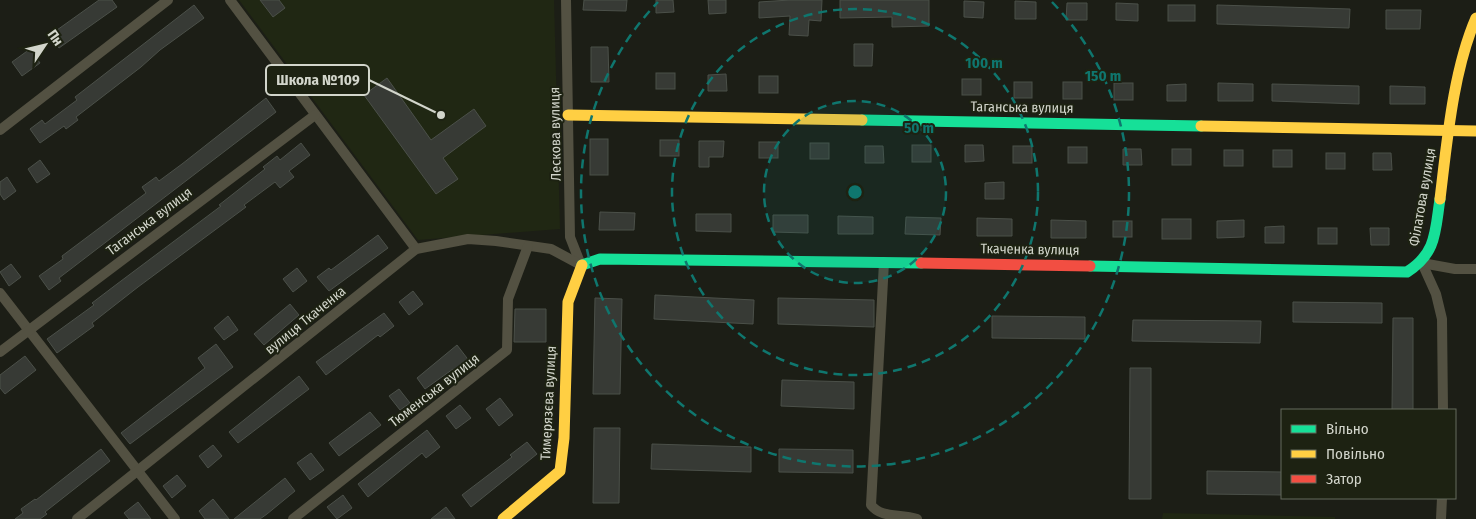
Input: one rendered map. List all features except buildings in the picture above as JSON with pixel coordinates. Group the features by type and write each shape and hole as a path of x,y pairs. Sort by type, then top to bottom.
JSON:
{"street":[{"path":"0,130 168,0"},
{"path":"230,0 416,249"},
{"name":"Лескова вулиця","path":"566,0 570,238 581,265"},
{"name":"Філатова вулиця","path":"1443,409 1442,319 1436,294 1422,263 1430,253 1434,239 1449,131 1467,39 1476,18"},
{"name":"Таганська вулиця","path":"568,114 1476,131"},
{"name":"Таганська вулиця","path":"0,352 315,115"},
{"name":"вулиця Ткаченка","path":"77,519 416,249 468,239 551,249 581,265"},
{"name":"Тюменська вулиця","path":"293,519 507,350 508,299 528,246"},
{"name":"Ткаченка вулиця","path":"581,265 600,259 629,258 1267,268 1392,273 1407,272 1422,263"},
{"path":"884,262 871,505 876,513 884,517 910,517 917,519"},
{"path":"1422,263 1455,269 1476,269"},
{"name":"Тимерязєва вулиця","path":"503,519 560,471 564,438 568,302 581,265"},
{"path":"0,293 175,519"},
{"path":"1442,499 1442,519"}],"shaded area":[{"path":"239,0 554,0 560,229 418,240"},
{"path":"1163,513 1335,517 1335,519 1162,519"}],"traffic: fast":[{"path":"862,120 1201,126"},
{"path":"1090,266 1407,272 1417,265 1429,249 1435,231 1440,199"},
{"path":"582,265 600,259 921,263"}],"traffic: slow":[{"path":"1440,199 1456,84 1468,39 1476,18"},
{"path":"568,115 862,120"},
{"path":"1201,126 1476,131"},
{"path":"503,519 560,471 564,438 568,302 582,265"}],"traffic: jam":[{"path":"921,263 1090,266"}],"place":[{"name":"Школа №109","path":"441,115"}]}
